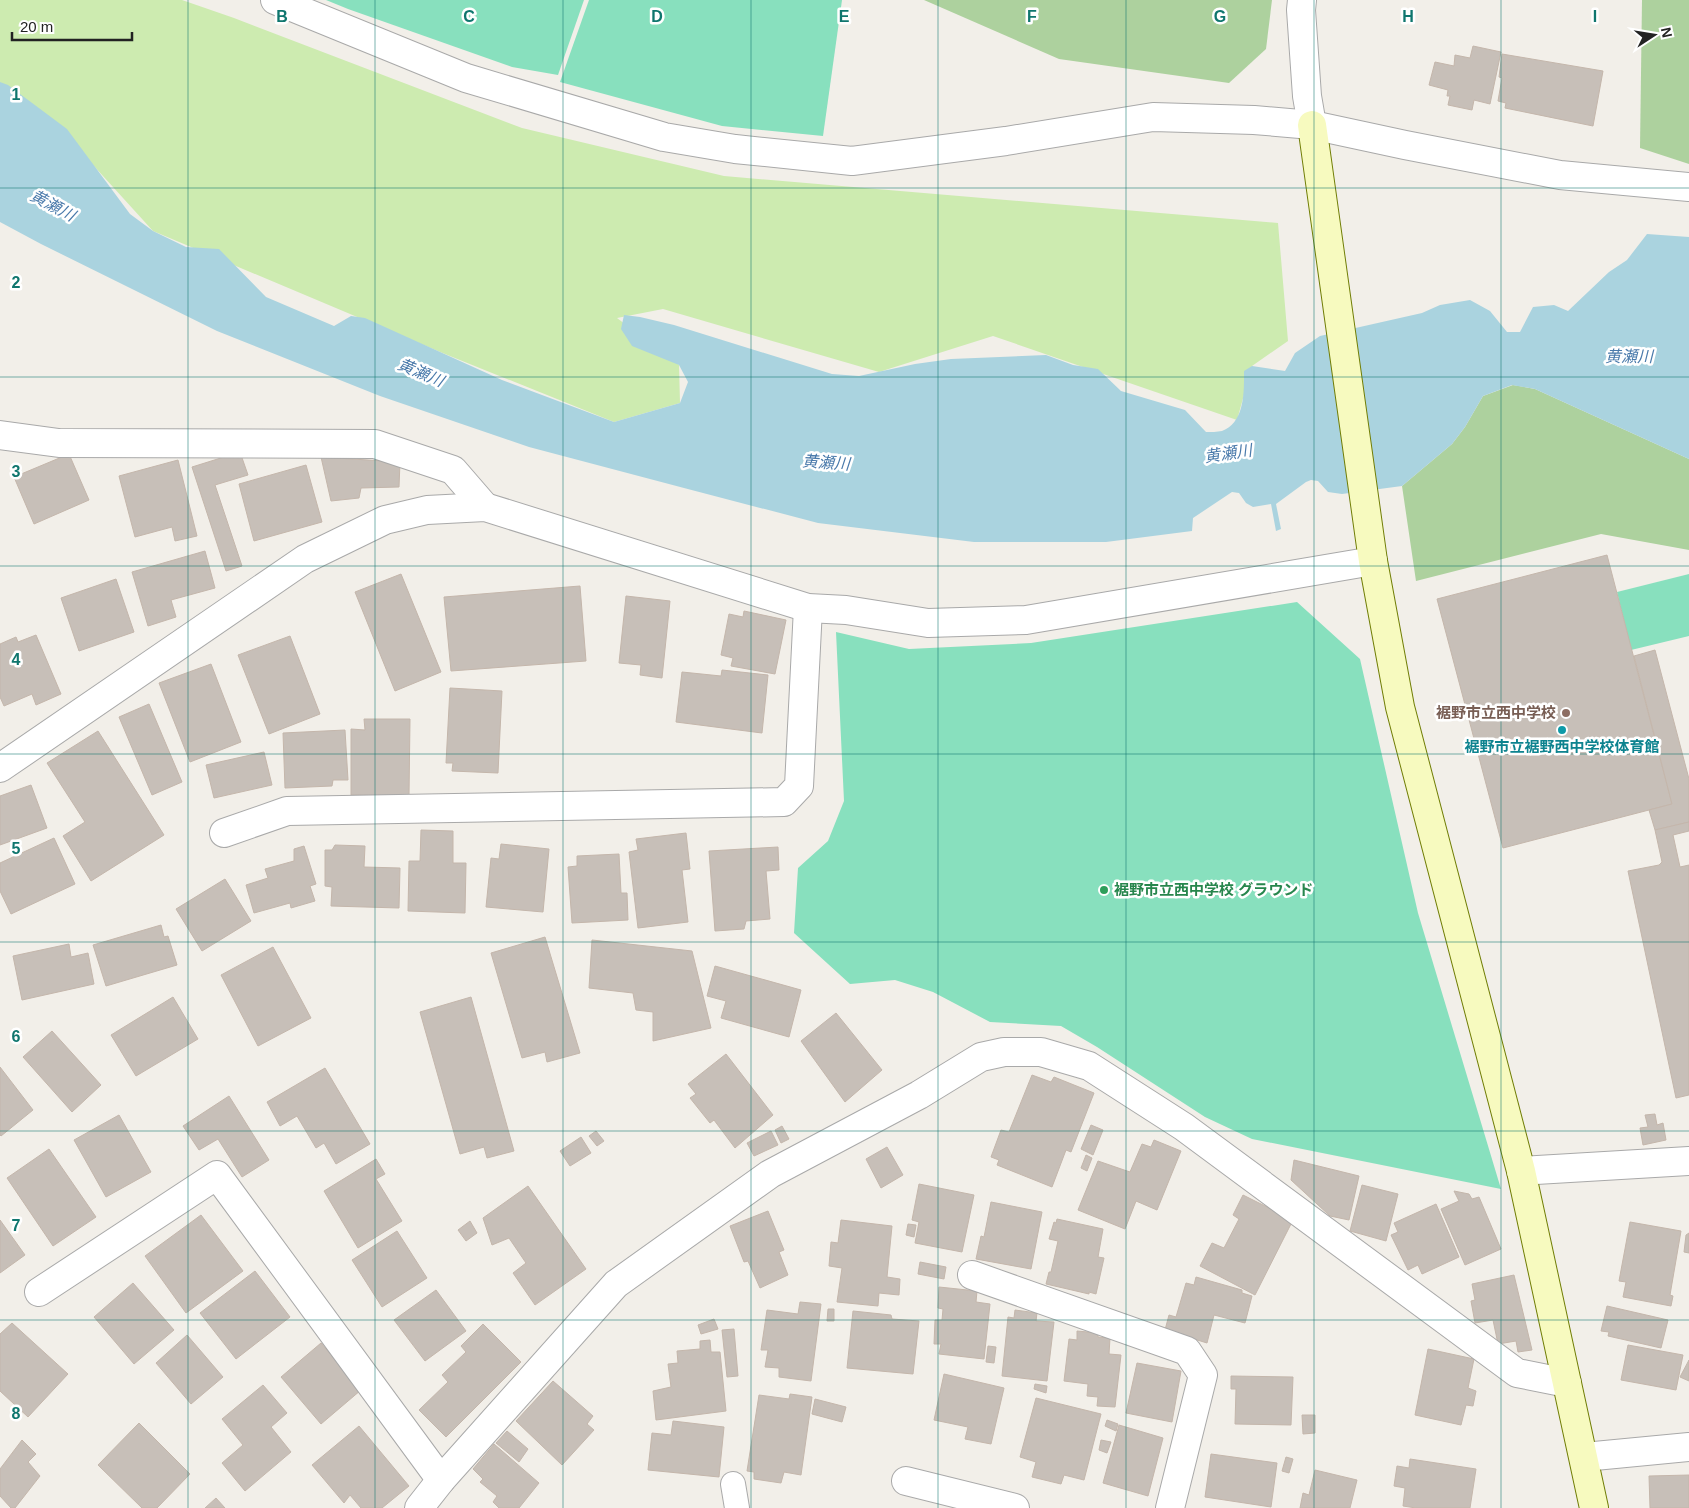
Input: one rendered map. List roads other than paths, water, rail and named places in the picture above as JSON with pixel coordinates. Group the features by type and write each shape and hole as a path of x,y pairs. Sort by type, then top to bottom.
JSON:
{"street":[{"path":"275,0 466,78 664,137 735,149 852,161 1006,141 1153,117 1254,120 1312,125 1560,175 1689,187"},
{"path":"1302,0 1301,10 1307,96 1373,552 1400,706 1521,1171 1594,1508"},
{"path":"0,435 59,442 375,444 453,470 485,508"},
{"path":"0,768 305,559 385,520 427,510 485,508 808,608 846,610 928,624 1026,620 1373,552"},
{"path":"224,833 287,811 784,802 800,786 808,608"},
{"path":"419,1508 616,1284 770,1174 920,1094 981,1057 1004,1052 1041,1052 1089,1066 1184,1126 1517,1373 1567,1383"},
{"path":"1521,1171 1689,1161"},
{"path":"39,1292 217,1175 442,1480"},
{"path":"972,1275 1187,1352 1203,1376 1170,1508"},
{"path":"1584,1456 1689,1447"},
{"path":"906,1481 1015,1508"}],"lane":[{"path":"733,1484 737,1508"}],"water":[{"name":"黄瀬川","path":"0,82 8,85 67,129 130,214 153,231 186,247 219,249 266,297 334,326 351,316 365,318 502,380 614,422 680,403 688,382 679,365 632,346 621,329 624,315 674,325 832,374 859,376 915,364 951,359 1046,355 1073,365 1098,369 1121,391 1185,410 1206,432 1222,431 1230,427 1235,421 1242,406 1244,371 1252,366 1285,371 1295,353 1320,336 1422,313 1440,305 1470,300 1490,311 1507,332 1520,332 1533,307 1554,305 1568,311 1609,272 1627,260 1647,234 1689,237 1689,459 1535,389 1512,385 1483,396 1465,427 1452,444 1402,486 1342,494 1328,492 1318,481 1311,480 1276,504 1281,529 1276,531 1271,504 1253,507 1246,503 1239,493 1232,492 1193,518 1192,531 1106,542 974,542 818,523 529,447 380,396 217,331 0,222"}],"place":[{"name":"裾野市立西中学校","path":"1566,713"},
{"name":"裾野市立裾野西中学校体育館","path":"1562,730"},
{"name":"裾野市立西中学校 グラウンド","path":"1104,890"}]}
